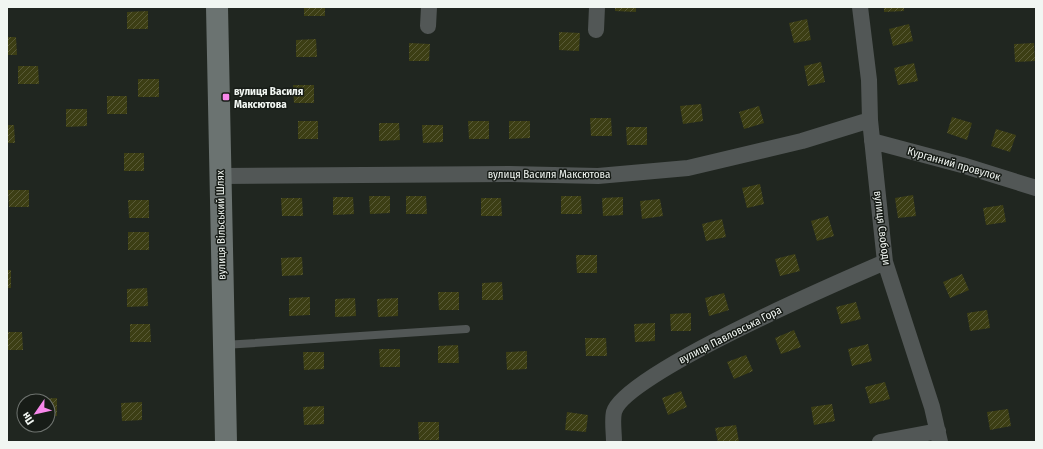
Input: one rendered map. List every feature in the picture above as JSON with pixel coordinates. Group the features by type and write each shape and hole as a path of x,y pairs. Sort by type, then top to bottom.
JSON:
{"street":[{"name":"вулиця Вільський Шлях","path":"217,7 226,442"},
{"path":"428,26 429,7"},
{"path":"596,30 597,7"},
{"name":"вулиця Свободи","path":"860,7 869,80 870,120 885,262 939,436"},
{"name":"вулиця Василя Максютова","path":"221,176 510,174 598,176 688,168 802,141 870,120"},
{"name":"Курганний провулок","path":"872,141 1035,185"},
{"name":"вулиця Павловська Гора","path":"614,442 614,411 633,388 657,372 806,296 885,262"},
{"path":"880,442 939,436"}],"lane":[{"path":"223,345 466,330"}],"building":[{"path":"304,7 325,7 325,16 304,16"},
{"path":"615,7 636,7 636,12 615,11"},
{"path":"884,7 904,7 904,11 884,12"},
{"path":"148,11 148,29 127,29 127,12"},
{"path":"807,19 811,40 794,43 789,23"},
{"path":"909,24 913,41 893,46 889,29"},
{"path":"559,32 580,33 579,51 559,50"},
{"path":"7,37 16,37 17,55 7,55"},
{"path":"316,39 317,57 296,57 296,40"},
{"path":"409,43 430,44 429,61 409,61"},
{"path":"1034,43 1035,61 1015,62 1014,44"},
{"path":"821,62 825,82 808,86 804,66"},
{"path":"914,63 918,81 898,85 894,68"},
{"path":"18,66 38,66 39,84 18,84"},
{"path":"138,79 159,79 159,97 138,97"},
{"path":"293,85 314,85 314,103 294,103"},
{"path":"107,96 127,96 127,114 107,114"},
{"path":"701,104 703,121 683,124 680,106"},
{"path":"759,106 764,123 744,129 739,112"},
{"path":"66,109 87,109 87,126 66,127"},
{"path":"952,117 972,123 967,140 947,133"},
{"path":"590,118 611,118 612,136 591,136"},
{"path":"298,121 318,121 318,139 298,139"},
{"path":"468,121 489,121 489,139 469,139"},
{"path":"509,121 530,121 530,138 509,139"},
{"path":"379,123 399,123 400,140 379,141"},
{"path":"7,125 14,125 15,143 7,143"},
{"path":"422,125 443,125 443,142 423,143"},
{"path":"626,127 647,127 647,145 627,145"},
{"path":"996,129 1016,135 1010,152 991,146"},
{"path":"124,153 144,153 144,171 124,171"},
{"path":"760,184 764,204 747,208 742,188"},
{"path":"8,190 29,190 29,207 9,207"},
{"path":"913,195 916,216 898,218 895,198"},
{"path":"369,196 390,196 390,213 370,214"},
{"path":"406,196 426,196 427,214 406,214"},
{"path":"561,196 581,196 582,214 561,214"},
{"path":"333,197 353,197 354,214 333,215"},
{"path":"623,197 623,215 603,216 602,198"},
{"path":"281,198 302,198 303,216 282,216"},
{"path":"481,198 501,198 502,216 481,216"},
{"path":"660,199 663,216 642,219 640,201"},
{"path":"128,200 149,200 149,218 129,218"},
{"path":"1003,205 1006,222 986,225 983,208"},
{"path":"828,216 834,236 817,241 811,221"},
{"path":"722,219 726,237 706,241 702,224"},
{"path":"128,232 149,232 149,250 128,250"},
{"path":"795,254 800,271 780,276 775,259"},
{"path":"576,255 597,255 597,273 577,273"},
{"path":"302,257 303,275 282,276 281,258"},
{"path":"7,270 11,270 11,288 7,288"},
{"path":"962,274 969,290 950,298 943,282"},
{"path":"502,282 503,300 482,300 482,283"},
{"path":"147,288 148,306 127,307 127,289"},
{"path":"438,292 459,292 459,310 439,310"},
{"path":"724,293 729,310 709,316 705,298"},
{"path":"310,297 310,315 289,316 289,298"},
{"path":"355,298 356,316 335,317 335,299"},
{"path":"398,298 398,316 378,317 377,299"},
{"path":"856,302 861,319 841,324 836,307"},
{"path":"987,310 990,328 970,331 967,313"},
{"path":"691,313 691,331 671,331 670,314"},
{"path":"655,323 655,341 635,342 634,324"},
{"path":"130,324 150,324 151,342 130,342"},
{"path":"794,330 801,347 781,354 775,338"},
{"path":"7,332 22,332 23,350 7,350"},
{"path":"585,338 606,338 607,356 586,356"},
{"path":"868,344 872,361 852,366 848,349"},
{"path":"458,345 459,363 438,363 438,346"},
{"path":"379,349 400,349 400,367 380,367"},
{"path":"527,351 527,369 507,370 506,352"},
{"path":"303,352 324,352 324,369 304,370"},
{"path":"746,355 753,371 734,379 727,362"},
{"path":"885,382 890,399 870,404 865,387"},
{"path":"681,391 687,407 668,415 662,398"},
{"path":"57,398 57,416 56,416"},
{"path":"142,402 142,420 122,421 121,403"},
{"path":"832,404 835,421 814,425 811,407"},
{"path":"324,406 324,424 304,425 303,407"},
{"path":"1008,409 1011,426 990,430 987,412"},
{"path":"567,412 588,415 586,432 565,430"},
{"path":"418,422 439,422 439,440 419,440"},
{"path":"736,425 739,442 718,442 715,428"}],"place":[{"name":"вулиця Василя Максютова","path":"226,97"}]}
